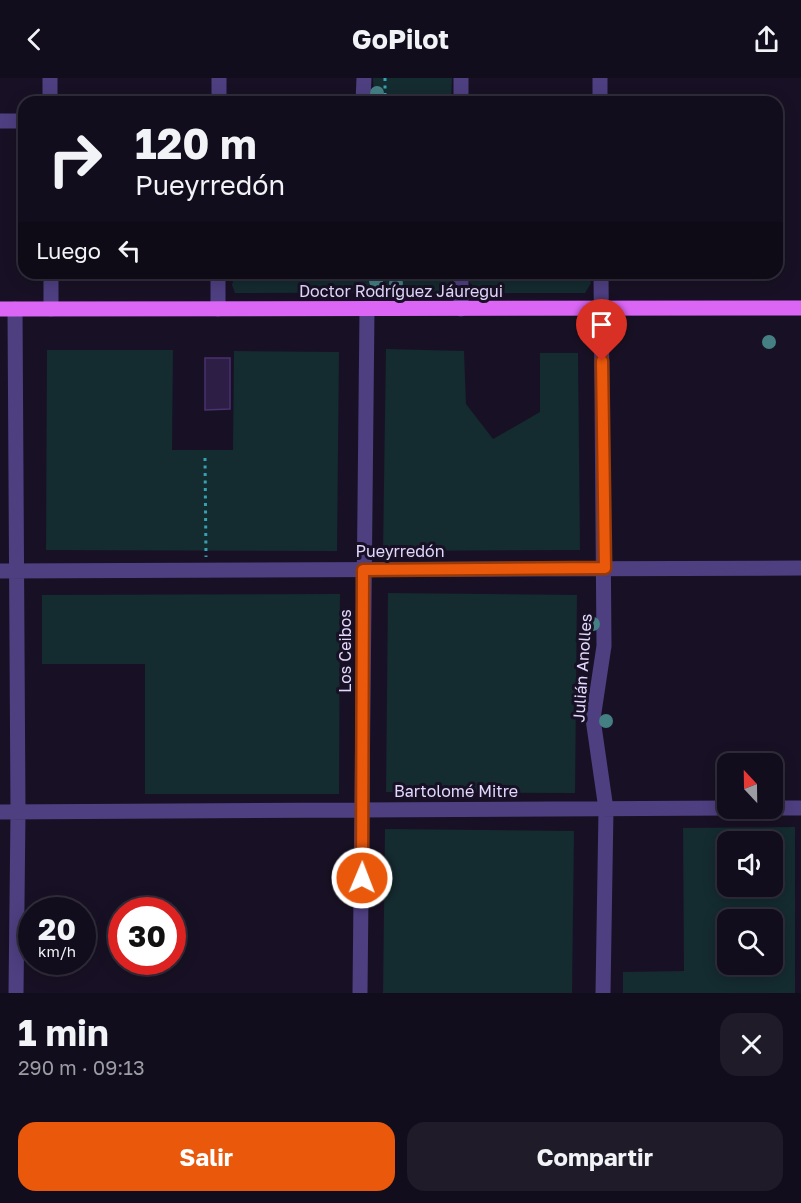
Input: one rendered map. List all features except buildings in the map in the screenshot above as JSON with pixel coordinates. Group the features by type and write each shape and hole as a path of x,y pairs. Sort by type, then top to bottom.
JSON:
{"main road":[{"name":"Doctor Rodríguez Jáuregui","path":"8,309 801,308"}],"street":[{"path":"50,78 51,96"},
{"path":"219,78 219,96"},
{"path":"363,96 364,78"},
{"path":"461,78 461,96"},
{"path":"600,78 600,96"},
{"path":"0,121 18,121"},
{"path":"51,279 51,309"},
{"path":"218,279 218,309"},
{"path":"460,309 461,279"},
{"name":"Julián Anolles","path":"600,279 605,568 604,646 594,719 606,809 603,993"},
{"path":"8,309 7,572 18,812 16,993"},
{"name":"Los Ceibos","path":"360,993 364,809 363,570 367,309"},
{"name":"Pueyrredón","path":"7,572 801,568"},
{"name":"Bartolomé Mitre","path":"0,812 717,808"},
{"path":"783,808 801,808"}],"path":[{"path":"384,96 385,78"},
{"path":"444,89 444,96"},
{"path":"205,458 206,570"}],"green space":[{"path":"373,78 452,78 451,96 374,96"},
{"path":"234,279 451,279 453,286 450,292 235,293 232,285"},
{"path":"469,279 590,279 591,283 585,293 480,293 469,282"},
{"path":"386,349 464,351 466,404 493,439 540,412 540,353 578,353 580,550 383,551"},
{"path":"47,350 173,350 172,450 233,450 234,351 339,352 337,551 46,550"},
{"path":"388,593 577,595 575,793 386,792"},
{"path":"340,594 339,794 145,794 145,664 42,664 42,595"},
{"path":"795,827 795,993 623,993 623,972 684,971 683,828"},
{"path":"385,829 574,831 572,993 383,993"}],"route":[{"path":"362,878 363,570 605,568 602,361"}]}
